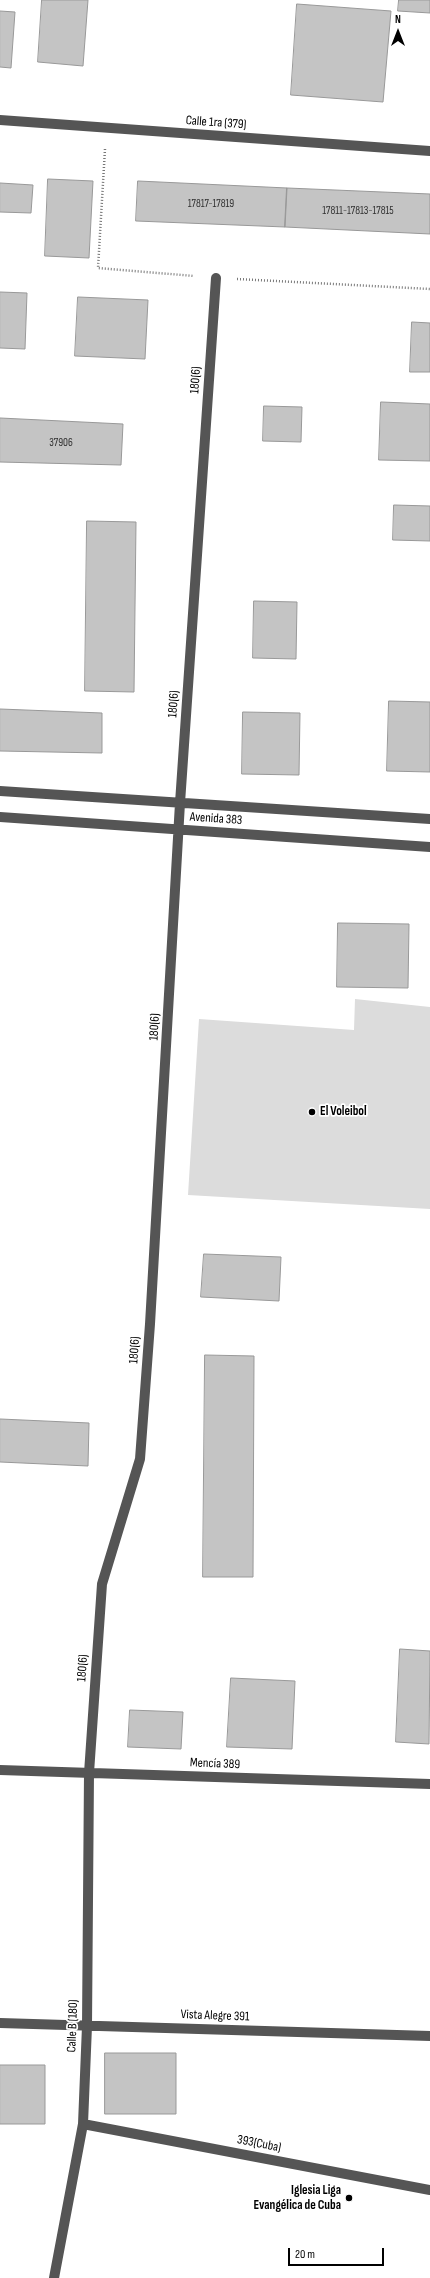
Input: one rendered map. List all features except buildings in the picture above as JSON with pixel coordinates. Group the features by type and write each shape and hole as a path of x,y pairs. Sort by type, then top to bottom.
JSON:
{"street":[{"name":"Calle 1ra (379)","path":"0,120 430,151"},
{"name":"180(6)","path":"90,1773 102,1584 140,1459 180,830 180,803 216,278"},
{"name":"Avenida 383","path":"0,791 430,819"},
{"name":"Avenida 383","path":"0,817 430,847"},
{"name":"Mencía 389","path":"0,1770 430,1784"},
{"name":"Calle B (180)","path":"54,2278 83,2124 90,1773"},
{"name":"Vista Alegre 391","path":"0,2023 430,2036"},
{"name":"393(Cuba)","path":"83,2124 430,2190"}],"shaded area":[{"name":"El Voleibol","path":"355,999 430,1007 430,1209 188,1195 199,1019 354,1030"}],"place":[{"name":"El Voleibol","path":"312,1112"},
{"name":"Iglesia Liga Evangélica de Cuba","path":"349,2198"}]}
